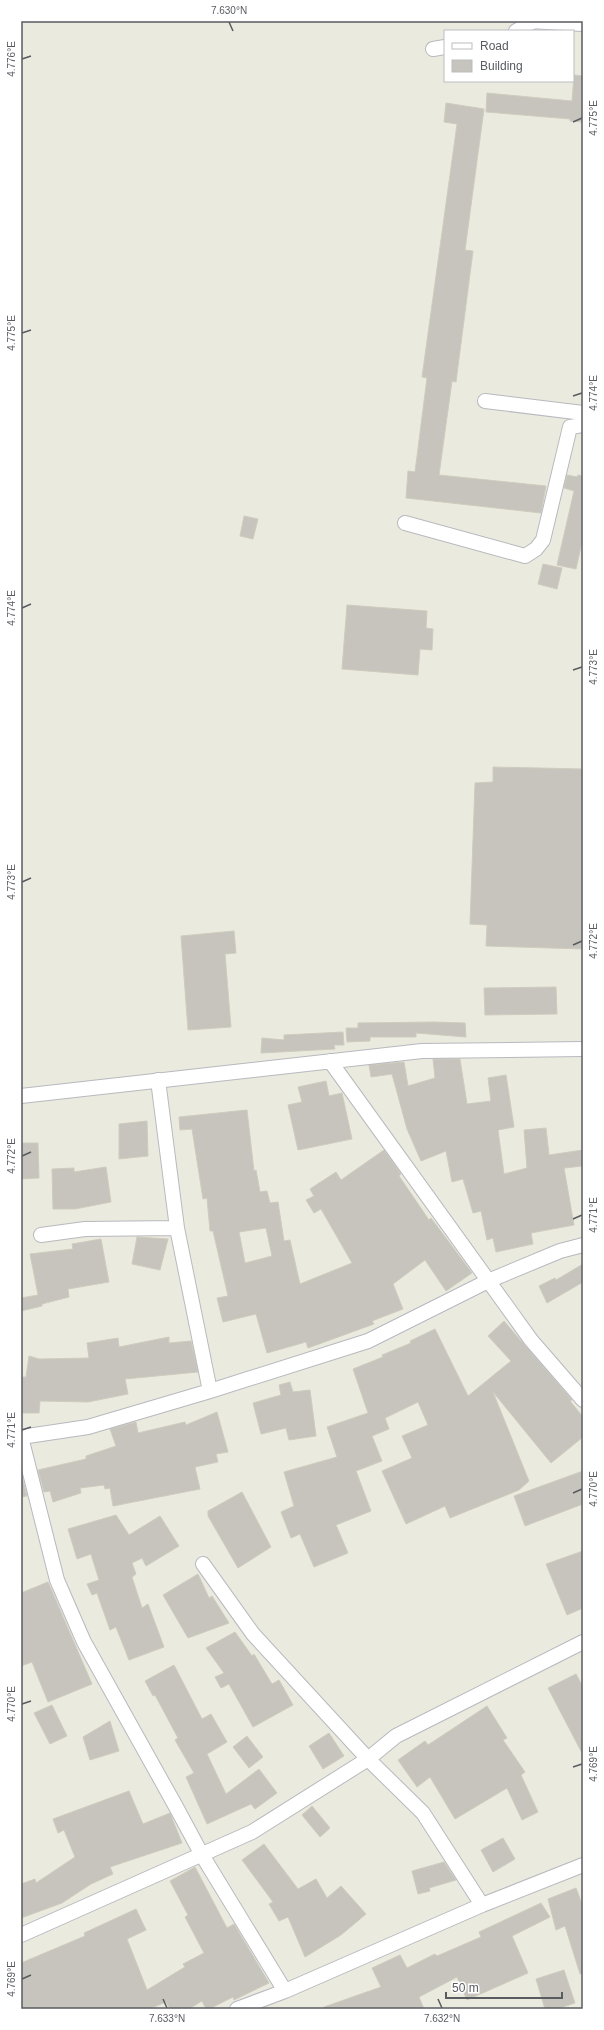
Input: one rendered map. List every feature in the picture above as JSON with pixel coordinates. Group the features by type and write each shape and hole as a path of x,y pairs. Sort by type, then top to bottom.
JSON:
{"street":[{"path":"529,21 583,24"},
{"path":"518,30 534,21"},
{"path":"485,401 583,413"},
{"path":"405,524 525,556 536,549 543,540 570,427 583,425"},
{"path":"21,1096 422,1051 583,1049"},
{"path":"330,1061 531,1340 583,1400"},
{"path":"158,1080 177,1228 210,1391"},
{"path":"40,1235 85,1229 177,1228"},
{"path":"285,1991 202,1855 176,1805 84,1642 57,1580 21,1437 88,1427 210,1391 368,1341 488,1281 560,1251 583,1245"},
{"path":"203,1564 253,1634 368,1759 423,1813 482,1905"},
{"path":"21,1936 252,1832 368,1759 396,1736 583,1642"},
{"path":"237,2009 285,1991 482,1905 583,1864"}],"building":[{"path":"574,75 583,76 583,122 570,121 570,119 486,112 487,93 572,101"},
{"path":"446,103 484,109 465,250 473,251 456,382 452,381 439,475 546,486 541,513 406,498 408,471 415,472 427,378 422,377 457,124 444,122"},
{"path":"567,475 577,477 578,475 583,476 583,538 576,569 557,565 574,491 564,488"},
{"path":"244,516 258,519 253,539 240,536"},
{"path":"543,564 562,568 557,589 538,584"},
{"path":"347,605 427,611 426,628 433,629 432,650 420,649 418,675 342,669"},
{"path":"493,767 583,769 583,949 486,946 487,925 470,924 475,783 493,782"},
{"path":"234,931 236,953 225,954 231,1027 188,1030 181,936"},
{"path":"556,987 557,1014 485,1015 484,988"},
{"path":"358,1023 465,1023 466,1037 416,1033 416,1037 370,1037 370,1041 347,1042 346,1028 358,1028"},
{"path":"343,1032 344,1045 334,1045 335,1049 261,1053 262,1038 284,1040 284,1035"},
{"path":"433,1059 460,1059 467,1104 491,1101 488,1078 506,1075 514,1127 498,1130 504,1174 527,1168 524,1130 546,1128 549,1155 583,1150 583,1166 564,1168 574,1225 531,1233 533,1244 496,1252 493,1238 487,1240 481,1211 473,1213 463,1179 452,1182 446,1151 421,1161 407,1129 392,1074 371,1077 369,1065 404,1062 408,1086 435,1078"},
{"path":"326,1081 329,1096 342,1093 352,1139 298,1150 288,1105 302,1102 298,1087"},
{"path":"247,1110 254,1171 256,1170 260,1192 267,1191 270,1203 278,1202 284,1241 290,1240 300,1284 352,1263 321,1209 314,1213 306,1200 314,1196 310,1189 336,1172 341,1180 384,1150 401,1174 399,1176 429,1220 431,1218 472,1273 446,1291 425,1260 393,1284 403,1309 372,1321 374,1324 308,1348 306,1342 267,1353 256,1314 223,1322 217,1298 228,1296 213,1231 210,1231 207,1198 203,1199 192,1129 180,1130 179,1117","holes":["266,1228 272,1256 245,1263 239,1232"]},
{"path":"147,1121 148,1156 119,1159 119,1124"},
{"path":"21,1143 38,1143 39,1178 21,1179"},
{"path":"106,1167 111,1202 75,1209 53,1209 52,1169 74,1168 74,1172"},
{"path":"137,1237 168,1239 160,1270 132,1264"},
{"path":"101,1239 109,1282 68,1289 69,1297 21,1311 21,1298 38,1295 30,1254 73,1249 72,1244"},
{"path":"583,1264 583,1282 547,1303 539,1286 555,1278 556,1280"},
{"path":"504,1321 572,1400 570,1401 583,1417 583,1437 551,1463 493,1392 529,1481 519,1490 450,1518 445,1506 406,1524 382,1471 412,1458 402,1436 428,1425 418,1402 385,1418 389,1429 372,1436 382,1461 356,1471 371,1511 336,1525 348,1553 314,1567 300,1534 291,1538 281,1512 294,1506 284,1472 337,1457 327,1427 368,1413 353,1369 383,1357 382,1355 411,1343 410,1341 435,1329 468,1396 511,1361 488,1336"},
{"path":"169,1337 169,1343 191,1341 198,1372 125,1379 128,1394 88,1402 40,1401 39,1413 21,1413 21,1377 26,1377 29,1356 39,1359 89,1358 87,1343 118,1338 119,1347"},
{"path":"290,1382 293,1392 310,1390 316,1436 289,1440 286,1428 261,1434 253,1403 281,1395 279,1385"},
{"path":"217,1412 228,1452 216,1454 218,1462 195,1467 200,1489 113,1506 110,1488 105,1489 104,1485 80,1488 81,1493 53,1502 50,1491 44,1492 38,1470 86,1459 86,1456 116,1446 110,1429 136,1422 138,1433 185,1422 186,1425"},
{"path":"583,1471 583,1504 525,1526 514,1496"},
{"path":"21,1473 27,1496 21,1497"},
{"path":"242,1492 271,1547 238,1568 208,1516 208,1511"},
{"path":"116,1515 129,1535 160,1516 179,1546 146,1566 142,1558 132,1563 136,1574 132,1577 142,1608 148,1604 164,1647 129,1660 116,1627 110,1630 97,1593 92,1595 87,1584 99,1580 91,1554 77,1559 68,1529"},
{"path":"583,1551 583,1608 567,1615 546,1564"},
{"path":"198,1574 209,1598 212,1596 229,1623 188,1638 163,1595"},
{"path":"48,1582 92,1684 48,1702 32,1662 21,1666 21,1593"},
{"path":"235,1632 252,1656 254,1654 272,1684 279,1680 293,1705 253,1727 229,1684 221,1688 215,1677 224,1673 206,1648"},
{"path":"174,1665 202,1719 211,1714 227,1742 207,1754 226,1794 259,1769 277,1793 255,1809 251,1804 207,1824 186,1777 194,1773 175,1740 178,1738 155,1695 153,1696 145,1681"},
{"path":"576,1674 583,1687 583,1755 548,1688"},
{"path":"52,1705 67,1736 50,1744 34,1713"},
{"path":"487,1706 507,1738 503,1740 525,1772 521,1775 538,1812 522,1820 507,1788 455,1819 430,1777 417,1787 398,1760 425,1741 428,1745"},
{"path":"110,1721 119,1751 90,1760 83,1737"},
{"path":"329,1733 344,1756 323,1769 309,1746"},
{"path":"247,1736 263,1757 249,1768 233,1747"},
{"path":"129,1791 143,1824 170,1813 182,1843 110,1867 113,1874 91,1884 62,1903 21,1918 21,1884 35,1879 36,1883 75,1857 64,1830 58,1833 53,1819"},
{"path":"312,1806 330,1828 320,1837 302,1815"},
{"path":"503,1838 515,1859 493,1872 481,1850"},
{"path":"264,1844 298,1889 316,1879 327,1898 341,1886 366,1914 341,1935 305,1957 288,1917 279,1921 269,1904 273,1902 242,1860"},
{"path":"444,1862 456,1880 429,1888 430,1891 418,1894 412,1871"},
{"path":"195,1867 227,1928 234,1924 269,1983 234,2000 233,1997 209,2009 206,2009 202,2001 189,2009 170,2009 166,2002 149,2009 21,2009 21,1963 85,1936 84,1933 136,1909 146,1930 127,1939 147,1990 185,1967 183,1964 204,1953 185,1917 188,1915 170,1881"},
{"path":"576,1888 583,1907 583,1973 580,1974 565,1926 556,1930 548,1899"},
{"path":"541,1903 550,1917 512,1936 528,1973 467,2000 457,1977 419,1997 424,2009 324,2009 324,2007 381,1987 372,1968 400,1955 407,1968 435,1954 437,1956 481,1937 479,1932"},
{"path":"564,1970 575,2003 557,2009 545,2009 536,1979"}]}
